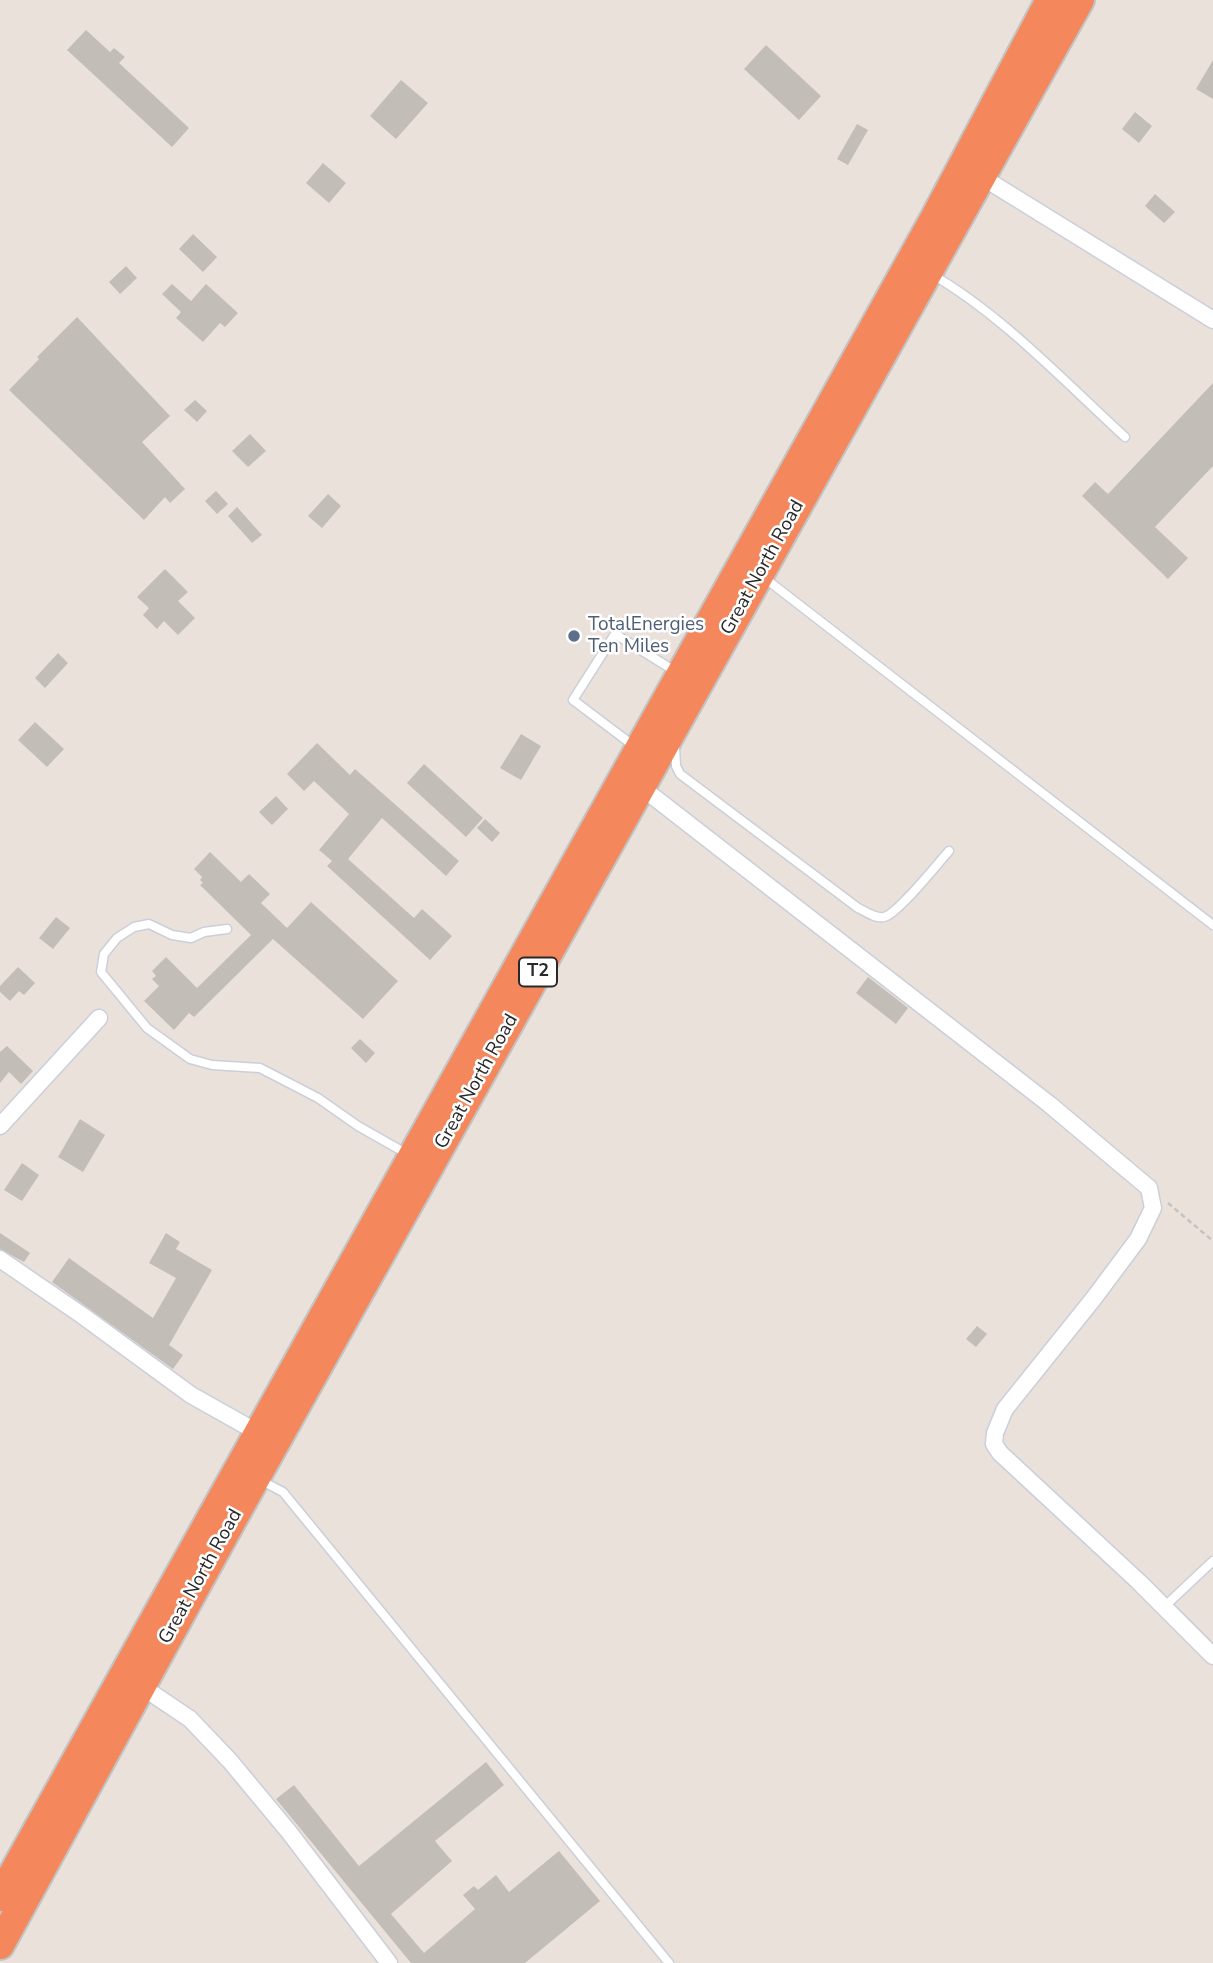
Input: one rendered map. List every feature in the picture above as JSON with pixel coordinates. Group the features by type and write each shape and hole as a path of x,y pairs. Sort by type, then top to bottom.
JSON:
{"highway":[{"name":"Great North Road","path":"267,1438 412,1157 688,681 1050,0"},
{"name":"Great North Road","path":"0,1897 641,787 648,754 676,726 688,681 760,574 1080,0"},
{"name":"Great North Road","path":"0,1945 141,1686 247,1473"}],"street":[{"path":"982,177 1213,320"},
{"path":"641,787 1049,1104 1149,1188 1153,1209 1138,1239 1005,1409 995,1433 994,1444 1213,1656"},
{"path":"0,1126 99,1018"},
{"path":"0,1259 191,1395 267,1438"},
{"path":"141,1686 190,1718 230,1761 289,1832 388,1963"}],"lane":[{"path":"928,273 950,285 994,317 1125,437"},
{"path":"760,574 1213,925"},
{"path":"648,754 573,700 615,634 688,681"},
{"path":"676,726 676,766 680,774 858,908 876,917 885,917 898,908 948,851"},
{"path":"227,929 204,932 191,938 172,935 149,924 134,926 104,954 101,972 147,1028 190,1059 212,1065 260,1068 318,1098 358,1126 412,1157"},
{"path":"247,1473 283,1492 669,1963"},
{"path":"1164,1607 1213,1561"}],"path":[{"path":"1149,1188 1213,1241"}],"building":[{"path":"86,30 110,52 114,48 125,57 119,63 189,128 172,147 67,50"},
{"path":"766,45 821,96 799,120 744,69"},
{"path":"1213,60 1213,99 1196,89"},
{"path":"401,80 428,103 396,139 370,116"},
{"path":"1135,112 1152,126 1139,143 1122,129"},
{"path":"857,124 868,130 848,165 837,159"},
{"path":"323,163 346,183 329,203 306,183"},
{"path":"1155,194 1175,212 1164,223 1145,206"},
{"path":"193,234 217,257 203,272 179,249"},
{"path":"126,266 137,278 120,294 109,282"},
{"path":"172,284 191,301 206,284 238,313 225,327 220,323 203,342 176,318 181,312 162,294"},
{"path":"77,317 170,416 142,442 185,489 170,503 165,497 144,520 9,390"},
{"path":"1213,383 1213,466 1155,527 1188,558 1168,579 1082,496 1095,482 1108,494"},
{"path":"195,400 207,411 197,422 184,410"},
{"path":"250,434 266,451 248,467 232,451"},
{"path":"216,491 228,504 217,514 205,501"},
{"path":"328,494 341,506 322,528 308,516"},
{"path":"237,507 262,535 252,543 228,516"},
{"path":"165,569 188,592 178,601 195,618 178,635 164,621 157,629 143,615 149,608 137,597"},
{"path":"58,653 68,663 45,688 35,678"},
{"path":"35,722 64,749 47,767 18,740"},
{"path":"521,734 541,746 521,780 500,768"},
{"path":"317,743 350,775 355,769 459,861 446,876 382,818 348,859 414,918 422,909 452,936 430,960 327,866 332,861 319,850 349,814 314,781 304,791 287,774"},
{"path":"424,764 483,818 466,837 407,783"},
{"path":"276,796 288,809 272,825 259,812"},
{"path":"485,819 500,833 492,842 477,828"},
{"path":"210,852 241,882 249,874 270,894 261,903 287,928 311,902 398,981 363,1019 273,939 194,1017 189,1013 174,1030 144,1001 159,986 152,979 156,976 152,971 166,957 197,988 251,935 200,885 203,883 200,880 202,877 194,869"},
{"path":"56,917 70,928 53,949 39,938"},
{"path":"18,967 35,983 24,995 19,991 10,1001 0,992 0,986"},
{"path":"868,977 908,1008 896,1024 856,993"},
{"path":"360,1039 375,1053 366,1063 351,1048"},
{"path":"7,1046 33,1071 21,1084 9,1072 0,1083 0,1052"},
{"path":"80,1119 105,1135 83,1172 58,1157"},
{"path":"22,1163 39,1175 22,1201 4,1190"},
{"path":"0,1233 30,1253 24,1262 0,1249"},
{"path":"166,1233 180,1242 176,1249 212,1270 169,1345 183,1355 173,1369 52,1282 69,1258 153,1318 176,1278 149,1263"},
{"path":"977,1326 987,1334 976,1347 966,1339"},
{"path":"486,1762 504,1785 435,1841 452,1861 391,1914 424,1953 475,1909 463,1895 474,1886 478,1890 496,1875 509,1892 559,1851 600,1901 525,1963 411,1963 276,1799 294,1785 359,1866"}],"place":[{"name":"TotalEnergies Ten Miles","path":"574,636"}]}
